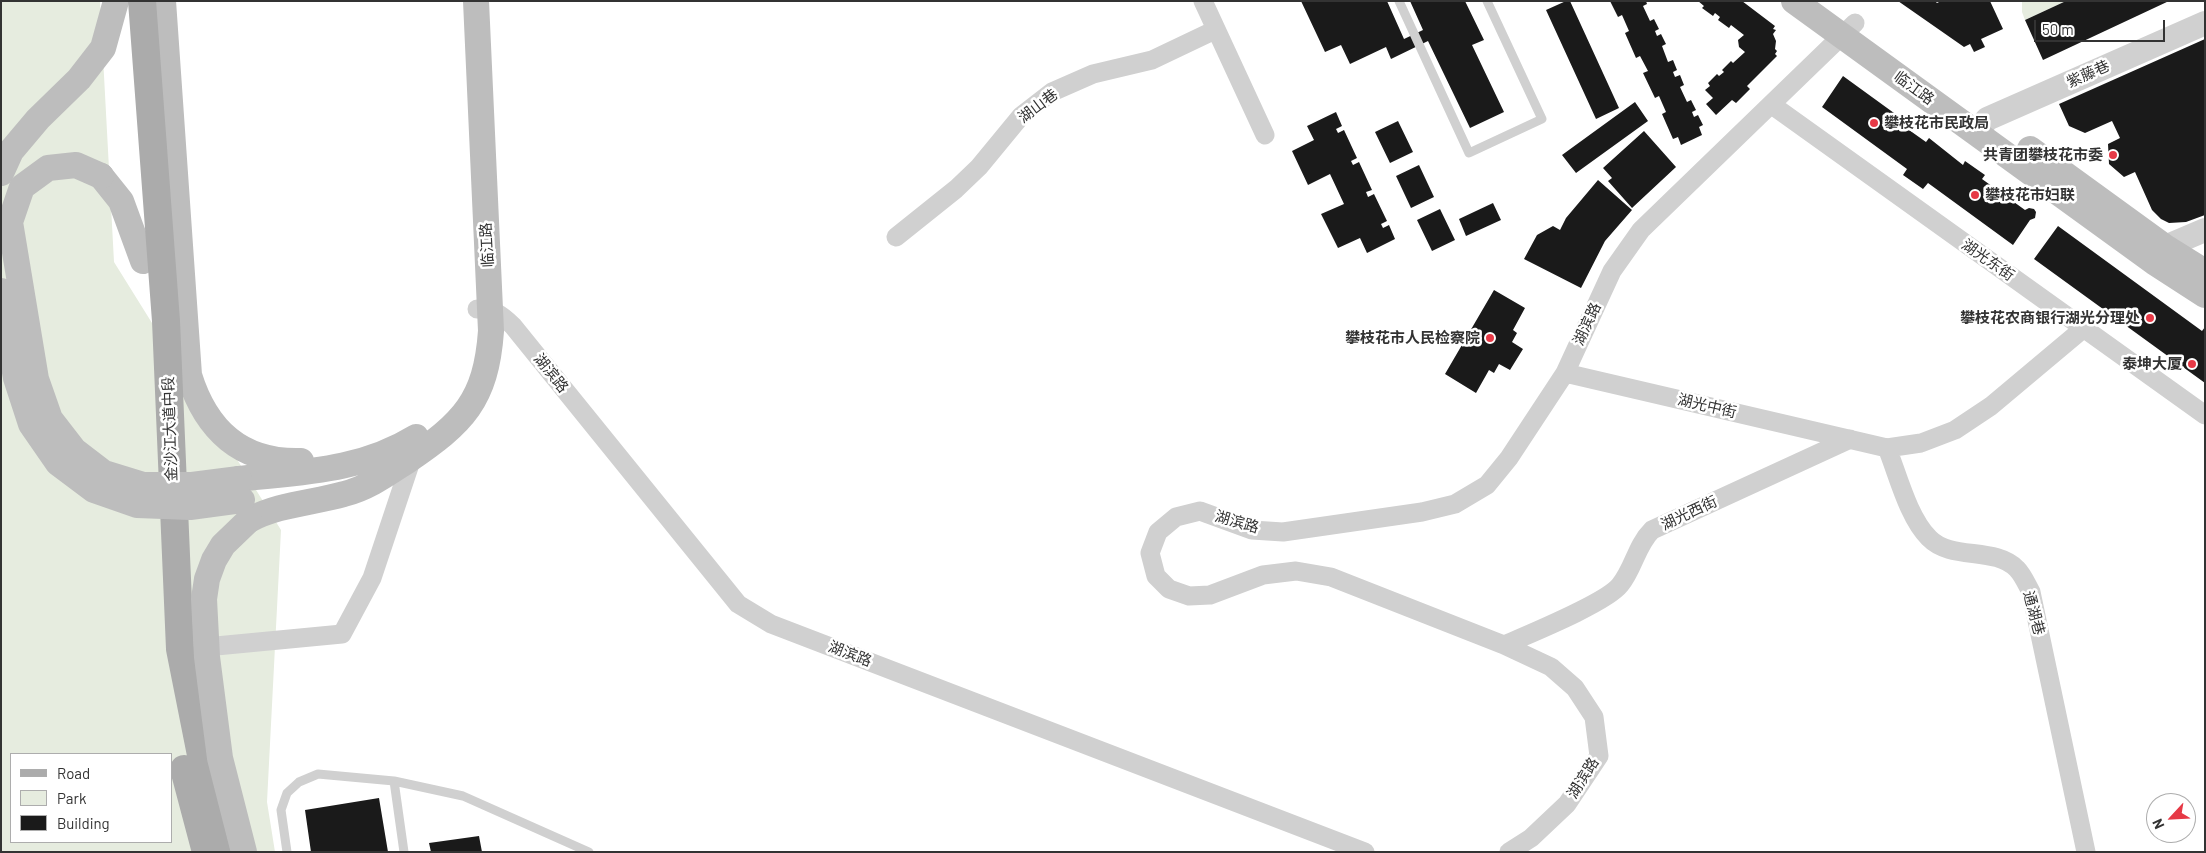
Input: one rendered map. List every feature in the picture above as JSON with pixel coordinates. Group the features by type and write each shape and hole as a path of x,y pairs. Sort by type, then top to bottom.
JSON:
{"main road":[{"path":"1,173 17,144 38,118 79,79 103,48 116,1"},
{"name":"金沙江大道中段","path":"123,1 148,327 162,655 188,786 206,852"},
{"name":"金沙江大道中段","path":"142,1 166,321 180,649 206,780 227,852"},
{"path":"163,1 188,375 206,417 219,432 234,444 270,459 288,461 404,453"},
{"name":"临江路","path":"404,453 448,432 475,400 484,380 489,358 462,1"},
{"name":"临江路","path":"476,1 484,309"},
{"name":"临江路","path":"1808,3 1849,30 2159,254 2205,295"},
{"path":"143,262 121,201 101,176 76,165 48,168 22,187 10,222 36,379 50,419 74,450 104,473 143,485 192,485 275,508 336,496 362,488 379,479 404,453"},
{"name":"临江路","path":"2159,254 2205,272"},
{"path":"1,291 19,387 31,424 58,462 94,490 137,505 190,507 243,500 346,466 404,453"},
{"path":"243,500 223,545 214,560 207,579 204,599 207,657 220,758 244,852"}],"street":[{"path":"1203,1 1265,135"},
{"name":"紫藤巷","path":"1982,126 2205,23"},
{"name":"湖山巷","path":"896,237 980,167 1021,116 1052,92 1093,74 1152,60 1215,30"},
{"name":"湖滨路","path":"1509,852 1530,838 1567,804 1599,756 1594,717 1575,688 1551,667 1504,645 1331,577 1296,571 1263,575 1210,595 1189,596 1169,589 1156,576 1150,554 1158,532 1176,517 1200,511 1252,530 1283,532 1422,512 1455,504 1486,485 1509,458 1564,373 1612,271 1641,230 1849,30"},
{"name":"湖光东街","path":"1772,106 2205,415"},
{"path":"2159,254 2205,230"},
{"name":"湖滨路","path":"484,309 502,315 513,326 738,604 771,624 1365,852"},
{"path":"1887,448 1921,442 1955,430 1991,406 2084,328"},
{"name":"湖光中街","path":"1564,373 1887,448"},
{"name":"湖光西街","path":"1504,645 1602,599 1619,587 1630,569 1642,540 1652,530 1850,439"},
{"name":"通湖巷","path":"1887,448 1912,514 1929,539 1954,551 1994,556 2017,568 2031,592 2086,852"},
{"path":"180,649 342,634 372,578 404,453"}],"lane":[{"path":"1398,1 1469,152 1542,118 1488,1"},
{"path":"287,852 281,810 287,793 299,782 318,774 394,781 463,796 589,852"},
{"path":"394,781 404,852"}],"green space":[{"path":"1,1 100,1 114,262 281,530 267,802 275,852 1,852"},
{"path":"2022,1 2066,1 2025,20 2022,12"}],"building":[{"path":"1301,1 1387,1 1404,39 1423,30 1410,1 1465,1 1484,40 1472,45 1504,112 1470,128 1428,41 1391,59 1386,47 1350,64 1341,45 1325,52"},
{"path":"1570,1 1619,108 1596,119 1546,10"},
{"path":"1610,1 1646,1 1647,4 1643,6 1650,21 1654,19 1659,29 1655,31 1657,36 1661,34 1666,44 1662,46 1668,62 1673,60 1677,70 1673,72 1675,77 1680,75 1684,85 1680,87 1687,102 1691,100 1696,110 1692,112 1694,117 1698,115 1703,125 1699,127 1702,135 1681,145 1678,137 1673,139 1662,114 1666,112 1659,96 1655,98 1643,73 1648,71 1640,56 1636,58 1625,33 1629,31 1622,15 1618,17"},
{"path":"1698,1 1742,1 1775,26 1773,29 1776,30 1773,34 1776,41 1775,49 1777,51 1775,54 1777,56 1747,86 1750,89 1736,103 1732,100 1716,115 1706,104 1713,98 1705,90 1710,86 1708,83 1717,74 1719,76 1731,61 1733,63 1745,52 1739,47 1738,40 1744,35 1731,25 1729,28 1718,20 1720,17 1715,13 1713,16 1702,8 1704,6"},
{"path":"1898,1 1935,1 1937,3 1941,1 1990,1 2003,29 1981,39 1985,47 1974,52 1970,44 1964,47"},
{"path":"2066,1 2169,1 2043,60 2025,20"},
{"path":"2205,39 2205,215 2186,222 2169,223 2161,219 2152,210 2135,172 2124,177 2109,164 2108,144 2120,138 2112,121 2085,133 2069,126 2059,104"},
{"path":"1843,76 1905,121 1902,125 1926,142 1929,138 1963,165 1965,161 1985,175 1982,179 2025,210 2029,208 2034,209 2036,212 2035,218 2030,220 2013,245 1928,183 1923,189 1903,175 1907,169 1822,107"},
{"path":"1635,102 1648,121 1576,173 1562,155"},
{"path":"1336,112 1342,126 1336,129 1338,133 1344,130 1357,158 1351,161 1353,165 1359,162 1372,190 1366,192 1368,197 1374,194 1387,221 1381,224 1383,228 1389,225 1395,239 1367,253 1360,238 1338,248 1321,214 1344,204 1330,174 1308,185 1292,151 1314,140 1307,126"},
{"path":"1398,121 1413,152 1390,163 1375,132"},
{"path":"1644,131 1676,167 1632,208 1608,181 1612,178 1603,168"},
{"path":"1419,165 1434,197 1411,208 1396,176"},
{"path":"1598,180 1632,210 1605,241 1581,288 1524,259 1537,235 1553,226 1560,230 1566,218"},
{"path":"1493,203 1501,220 1466,236 1459,219"},
{"path":"1440,209 1455,240 1432,251 1417,220"},
{"path":"2058,226 2202,331 2205,327 2205,383 2034,259"},
{"name":"攀枝花市人民检察院","path":"1494,290 1525,308 1513,330 1517,333 1512,342 1523,349 1510,370 1499,364 1494,373 1489,370 1476,393 1445,374"},
{"path":"379,798 388,852 311,852 305,810"},
{"path":"479,836 482,852 431,852 429,843"}],"place":[{"name":"攀枝花市民政局","path":"1874,123"},
{"name":"共青团攀枝花市委","path":"2113,155"},
{"name":"攀枝花市妇联","path":"1975,195"},
{"name":"攀枝花农商银行湖光分理处","path":"2150,318"},
{"name":"攀枝花市人民检察院","path":"1490,338"},
{"name":"泰坤大厦","path":"2192,364"}]}
